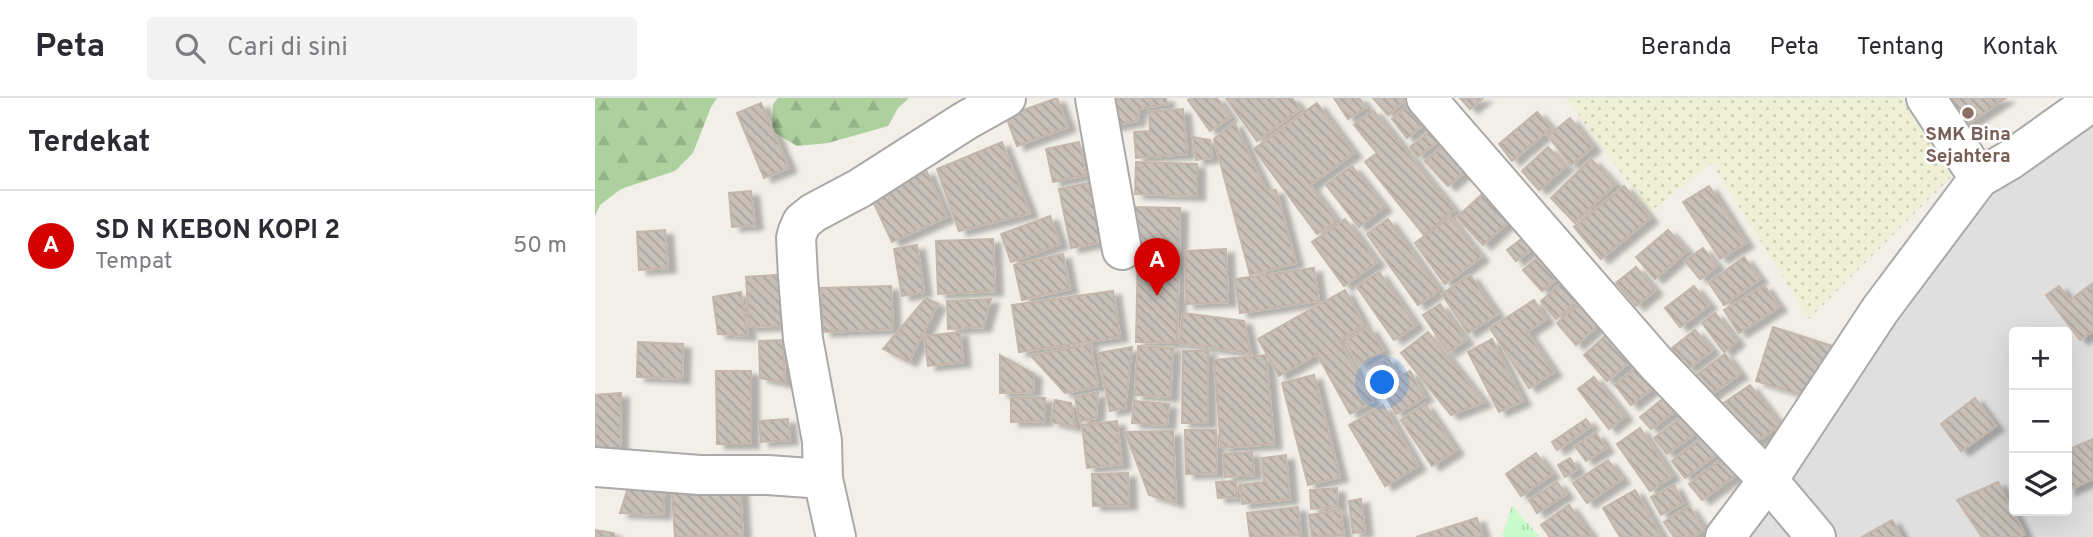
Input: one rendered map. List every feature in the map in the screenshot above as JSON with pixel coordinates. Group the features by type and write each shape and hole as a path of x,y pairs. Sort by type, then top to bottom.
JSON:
{"street":[{"path":"836,537 823,479 822,441 803,339 796,238 802,222 1006,98"},
{"path":"1095,98 1122,250"},
{"path":"1426,98 1655,362 1768,480 1817,537"},
{"path":"1926,98 1979,178"},
{"path":"1725,537 1768,480 1880,310 1979,178 2010,160 2093,101"},
{"path":"595,467 699,475 768,475 823,479"}],"shaded area":[{"path":"2093,107 2093,537 1732,537 1985,190"}],"green space":[{"path":"595,98 717,98 693,153 675,171 621,189 600,205 595,216"},
{"path":"778,98 909,98 898,108 888,126 828,143 797,146 772,131 773,104"},
{"path":"1566,98 1901,98 1953,175 1809,319 1712,163 1650,212"},
{"path":"1512,506 1540,537 1502,537"}],"building":[{"path":"1057,98 1068,127 1017,146 1006,116"},
{"path":"1106,98 1166,98 1167,104 1139,109 1137,121 1111,126"},
{"path":"1217,98 1230,117 1210,131 1188,100"},
{"path":"1226,98 1292,98 1300,109 1257,141"},
{"path":"1334,98 1359,98 1366,107 1348,119"},
{"path":"1373,98 1407,98 1388,115"},
{"path":"1416,98 1432,117 1407,138 1392,119"},
{"path":"1460,98 1483,98 1470,109"},
{"name":"SMK Bina Sejahtera","path":"1943,98 2006,98 1963,127"},
{"path":"761,103 789,168 764,178 737,113"},
{"path":"1317,103 1354,153 1310,185 1336,220 1317,234 1254,149"},
{"path":"1183,109 1187,154 1136,158 1134,132 1150,131 1149,112"},
{"path":"1373,110 1454,210 1424,235 1365,162 1377,153 1354,125"},
{"path":"1537,112 1551,128 1512,161 1499,144"},
{"path":"1570,118 1593,147 1571,165 1548,136"},
{"path":"1234,122 1266,190 1276,190 1296,263 1250,275 1214,139"},
{"path":"1440,124 1448,133 1418,157 1410,147"},
{"path":"1193,137 1210,140 1212,158 1196,160"},
{"path":"1452,138 1474,164 1448,186 1425,161"},
{"path":"1002,142 1030,213 959,231 937,169"},
{"path":"1079,142 1086,175 1053,182 1046,149"},
{"path":"1548,147 1566,166 1539,190 1522,171"},
{"path":"1591,159 1615,184 1575,223 1551,198"},
{"path":"1136,162 1197,164 1197,196 1135,194"},
{"path":"1352,166 1384,207 1359,227 1326,185"},
{"path":"926,170 947,217 892,242 870,195"},
{"path":"1104,180 1116,239 1071,248 1059,189"},
{"path":"1624,186 1650,218 1601,259 1574,227"},
{"path":"1709,186 1746,243 1720,259 1683,202"},
{"path":"1490,187 1516,215 1483,245 1457,217"},
{"path":"751,191 755,225 732,227 729,193"},
{"path":"1131,207 1180,208 1177,343 1136,342 1138,251"},
{"path":"1050,216 1060,244 1011,262 1001,234"},
{"path":"1450,217 1481,257 1445,284 1415,243"},
{"path":"1345,219 1377,262 1344,286 1312,242"},
{"path":"1388,219 1439,290 1418,305 1367,234"},
{"path":"665,230 668,268 639,270 637,232"},
{"path":"1668,230 1687,251 1655,279 1636,257"},
{"path":"1532,231 1541,242 1516,261 1507,250"},
{"path":"993,239 995,291 938,294 936,241"},
{"path":"917,245 924,292 902,296 894,249"},
{"path":"1549,248 1568,269 1542,291 1523,270"},
{"path":"1703,248 1717,266 1700,279 1685,261"},
{"path":"1226,249 1228,302 1186,304 1185,251"},
{"path":"1063,254 1070,289 1022,300 1014,265"},
{"path":"1744,257 1760,279 1724,305 1709,283"},
{"path":"1636,267 1655,290 1636,306 1616,283"},
{"path":"1314,268 1319,301 1240,313 1235,279"},
{"path":"1379,272 1416,325 1394,340 1357,287"},
{"path":"789,274 792,325 749,327 746,277"},
{"path":"1572,274 1587,291 1556,319 1541,301"},
{"path":"1470,275 1497,314 1468,333 1442,294"},
{"path":"2093,283 2093,331 2080,340 2046,295 2059,286 2070,300"},
{"path":"1764,285 1779,307 1739,333 1724,310"},
{"path":"891,286 893,329 823,332 821,288"},
{"path":"1694,286 1709,305 1680,327 1665,308"},
{"path":"1345,290 1364,325 1339,340 1373,401 1350,414 1317,354 1279,376 1258,339"},
{"path":"1113,291 1120,337 1019,352 1012,305"},
{"path":"741,292 748,336 718,334 713,297"},
{"path":"1590,295 1609,316 1576,345 1557,323"},
{"path":"926,298 938,304 909,362 883,349"},
{"path":"991,299 983,327 948,329 947,301"},
{"path":"1534,300 1546,319 1527,332 1554,372 1529,388 1490,328"},
{"path":"1440,304 1466,340 1448,352 1423,315"},
{"path":"1183,313 1244,321 1251,353 1179,343"},
{"path":"1715,313 1737,341 1724,352 1702,323"},
{"path":"1616,326 1640,353 1607,381 1584,355"},
{"path":"1369,327 1383,350 1359,365 1345,341"},
{"path":"1773,327 1832,346 1815,399 1756,381"},
{"path":"1695,330 1712,350 1688,369 1672,348"},
{"path":"960,332 963,362 928,366 924,336"},
{"path":"1428,332 1484,402 1451,415 1401,353"},
{"path":"1492,339 1523,401 1499,412 1468,352"},
{"path":"783,340 785,383 760,378 759,341"},
{"path":"638,342 683,344 682,379 637,377"},
{"path":"1090,344 1098,386 1065,393 1031,356"},
{"path":"1138,346 1173,348 1170,397 1135,395"},
{"path":"1132,347 1125,408 1110,411 1098,353"},
{"path":"1183,351 1208,351 1208,423 1182,423"},
{"path":"1725,354 1740,374 1706,398 1691,379"},
{"path":"1000,355 1034,374 1033,392 1000,393"},
{"path":"1266,355 1274,444 1221,448 1214,360"},
{"path":"1388,358 1399,377 1410,371 1425,397 1396,414 1370,368"},
{"path":"1643,362 1659,383 1631,405 1615,385"},
{"path":"716,371 751,371 751,444 717,444"},
{"path":"1314,375 1340,477 1308,485 1282,383"},
{"path":"1594,377 1625,416 1609,429 1578,389"},
{"path":"1750,385 1780,425 1748,447 1719,406"},
{"path":"1098,392 1096,418 1080,421 1075,397"},
{"path":"621,393 620,451 595,447 595,395"},
{"path":"1670,393 1680,407 1651,429 1640,417"},
{"path":"1011,398 1045,398 1045,421 1011,422"},
{"path":"1975,398 1996,426 1961,451 1941,424"},
{"path":"1055,400 1071,403 1075,427 1051,422"},
{"path":"1134,401 1169,404 1167,425 1132,423"},
{"path":"1425,404 1456,450 1432,466 1401,420"},
{"path":"1383,405 1418,466 1385,486 1349,425"},
{"path":"1681,418 1694,434 1667,454 1654,438"},
{"path":"788,419 790,440 761,442 759,421"},
{"path":"1586,419 1591,426 1557,450 1552,442"},
{"path":"1117,421 1122,464 1087,468 1082,425"},
{"path":"1640,428 1672,476 1650,491 1617,444"},
{"path":"1185,430 1216,430 1217,473 1186,474"},
{"path":"1173,431 1176,503 1149,495 1125,432"},
{"path":"1710,431 1723,449 1685,478 1672,461"},
{"path":"1596,433 1606,448 1586,461 1575,446"},
{"path":"2093,439 2093,479 2072,489 2072,453 2072,448"},
{"path":"1252,452 1254,475 1225,477 1223,454"},
{"path":"1536,453 1552,474 1521,496 1506,474"},
{"path":"1286,455 1290,499 1242,504 1240,485 1264,482 1262,458"},
{"path":"1727,455 1740,472 1702,500 1689,484"},
{"path":"1570,458 1577,469 1565,477 1558,465"},
{"path":"1608,460 1622,479 1587,503 1573,483"},
{"path":"633,472 665,483 663,515 620,513"},
{"path":"1128,473 1129,505 1093,506 1092,474"},
{"path":"1236,481 1237,497 1218,498 1216,482"},
{"path":"1557,482 1566,494 1537,513 1529,500"},
{"path":"1998,482 2009,503 2009,516 2016,516 2025,534 2019,537 1982,537 1957,500"},
{"path":"1674,485 1683,503 1661,515 1651,497"},
{"path":"1337,488 1338,507 1311,509 1310,490"},
{"path":"740,489 743,536 675,537 672,493"},
{"path":"1635,490 1662,537 1620,537 1603,508"},
{"path":"1361,499 1365,532 1353,533 1349,501"},
{"path":"1569,505 1592,537 1550,537 1541,525"},
{"path":"1689,506 1704,529 1692,537 1674,537 1664,522"},
{"path":"1298,507 1301,535 1250,537 1247,513"},
{"path":"1340,510 1344,535 1312,537 1309,515"},
{"path":"1477,518 1483,537 1416,537"},
{"path":"1892,520 1902,537 1862,537"},
{"path":"595,530 614,533 614,537 595,537"}],"place":[{"name":"SMK Bina Sejahtera","path":"1968,113"},
{"name":"SD N KEBON KOPI 2","path":"1157,296"}]}
